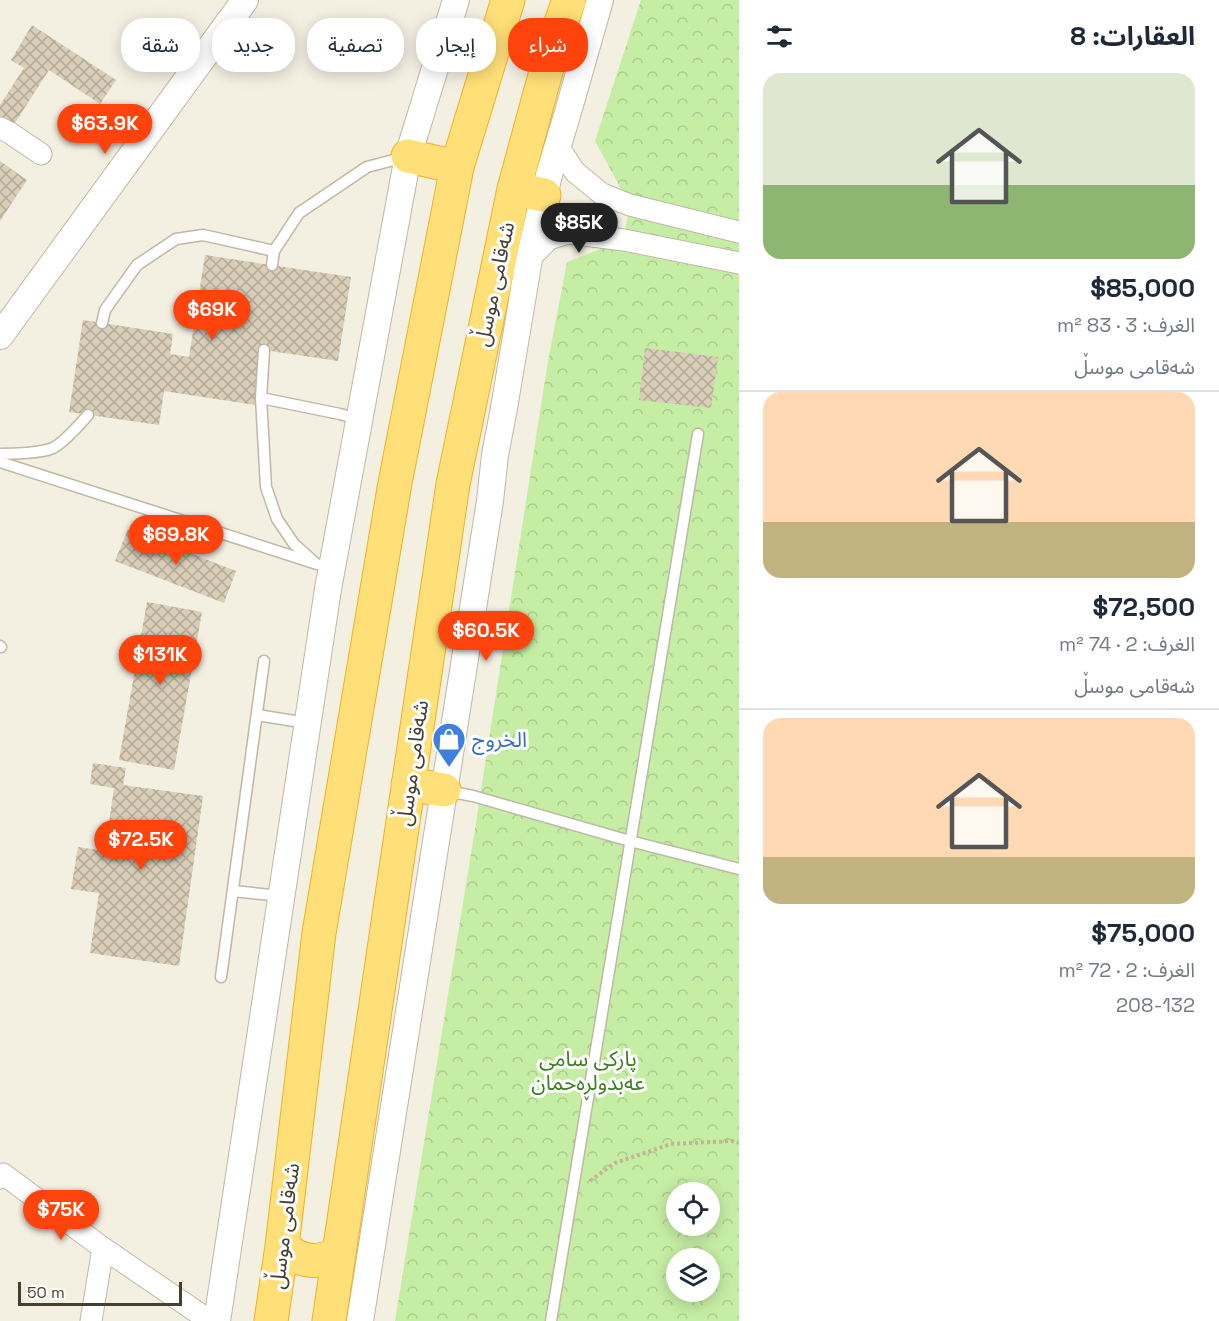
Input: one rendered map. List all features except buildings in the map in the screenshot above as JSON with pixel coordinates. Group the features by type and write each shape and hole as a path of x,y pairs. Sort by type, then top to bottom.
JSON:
{"highway":[{"name":"شەقامی موسڵ","path":"271,1321 320,933 395,483 457,167 508,0"},
{"name":"شەقامی موسڵ","path":"329,1321 453,484 529,192 553,46 569,0"},
{"path":"408,156 457,167"},
{"path":"408,784 444,790"},
{"path":"282,1246 299,1258 309,1260 319,1261 339,1254"}],"street":[{"path":"0,336 245,0"},
{"path":"217,1321 328,589 408,156 456,0"},
{"path":"360,1321 490,501 495,455 529,259 529,192 558,146 600,0"},
{"path":"0,128 41,154"},
{"path":"558,146 575,172 602,194 630,205 739,232"},
{"path":"529,259 549,239 568,233 624,240 739,263"},
{"path":"1,1176 210,1321"},
{"path":"91,1321 103,1248"}],"lane":[{"path":"272,265 274,251 299,213 367,167 408,156"},
{"path":"102,323 105,310 137,265 176,239 203,235 274,251"},
{"path":"264,350 261,398 266,487 277,519 294,544 317,564 328,589"},
{"path":"261,398 360,420"},
{"path":"0,454 17,454 52,448 88,415"},
{"path":"551,1321 698,434"},
{"path":"0,462 317,564"},
{"path":"221,977 264,661"},
{"path":"257,715 308,723"},
{"path":"444,790 739,869"},
{"path":"232,891 281,896"}],"path":[{"path":"571,1195 615,1163 670,1144 732,1141 739,1143"}],"green space":[{"name":"پارکی سامی عەبدولڕەحمان","path":"641,0 739,0 739,1321 395,1321 547,367 567,262 623,240 630,205 595,141"}],"place":[{"name":"الخروج","path":"449,768"}]}
